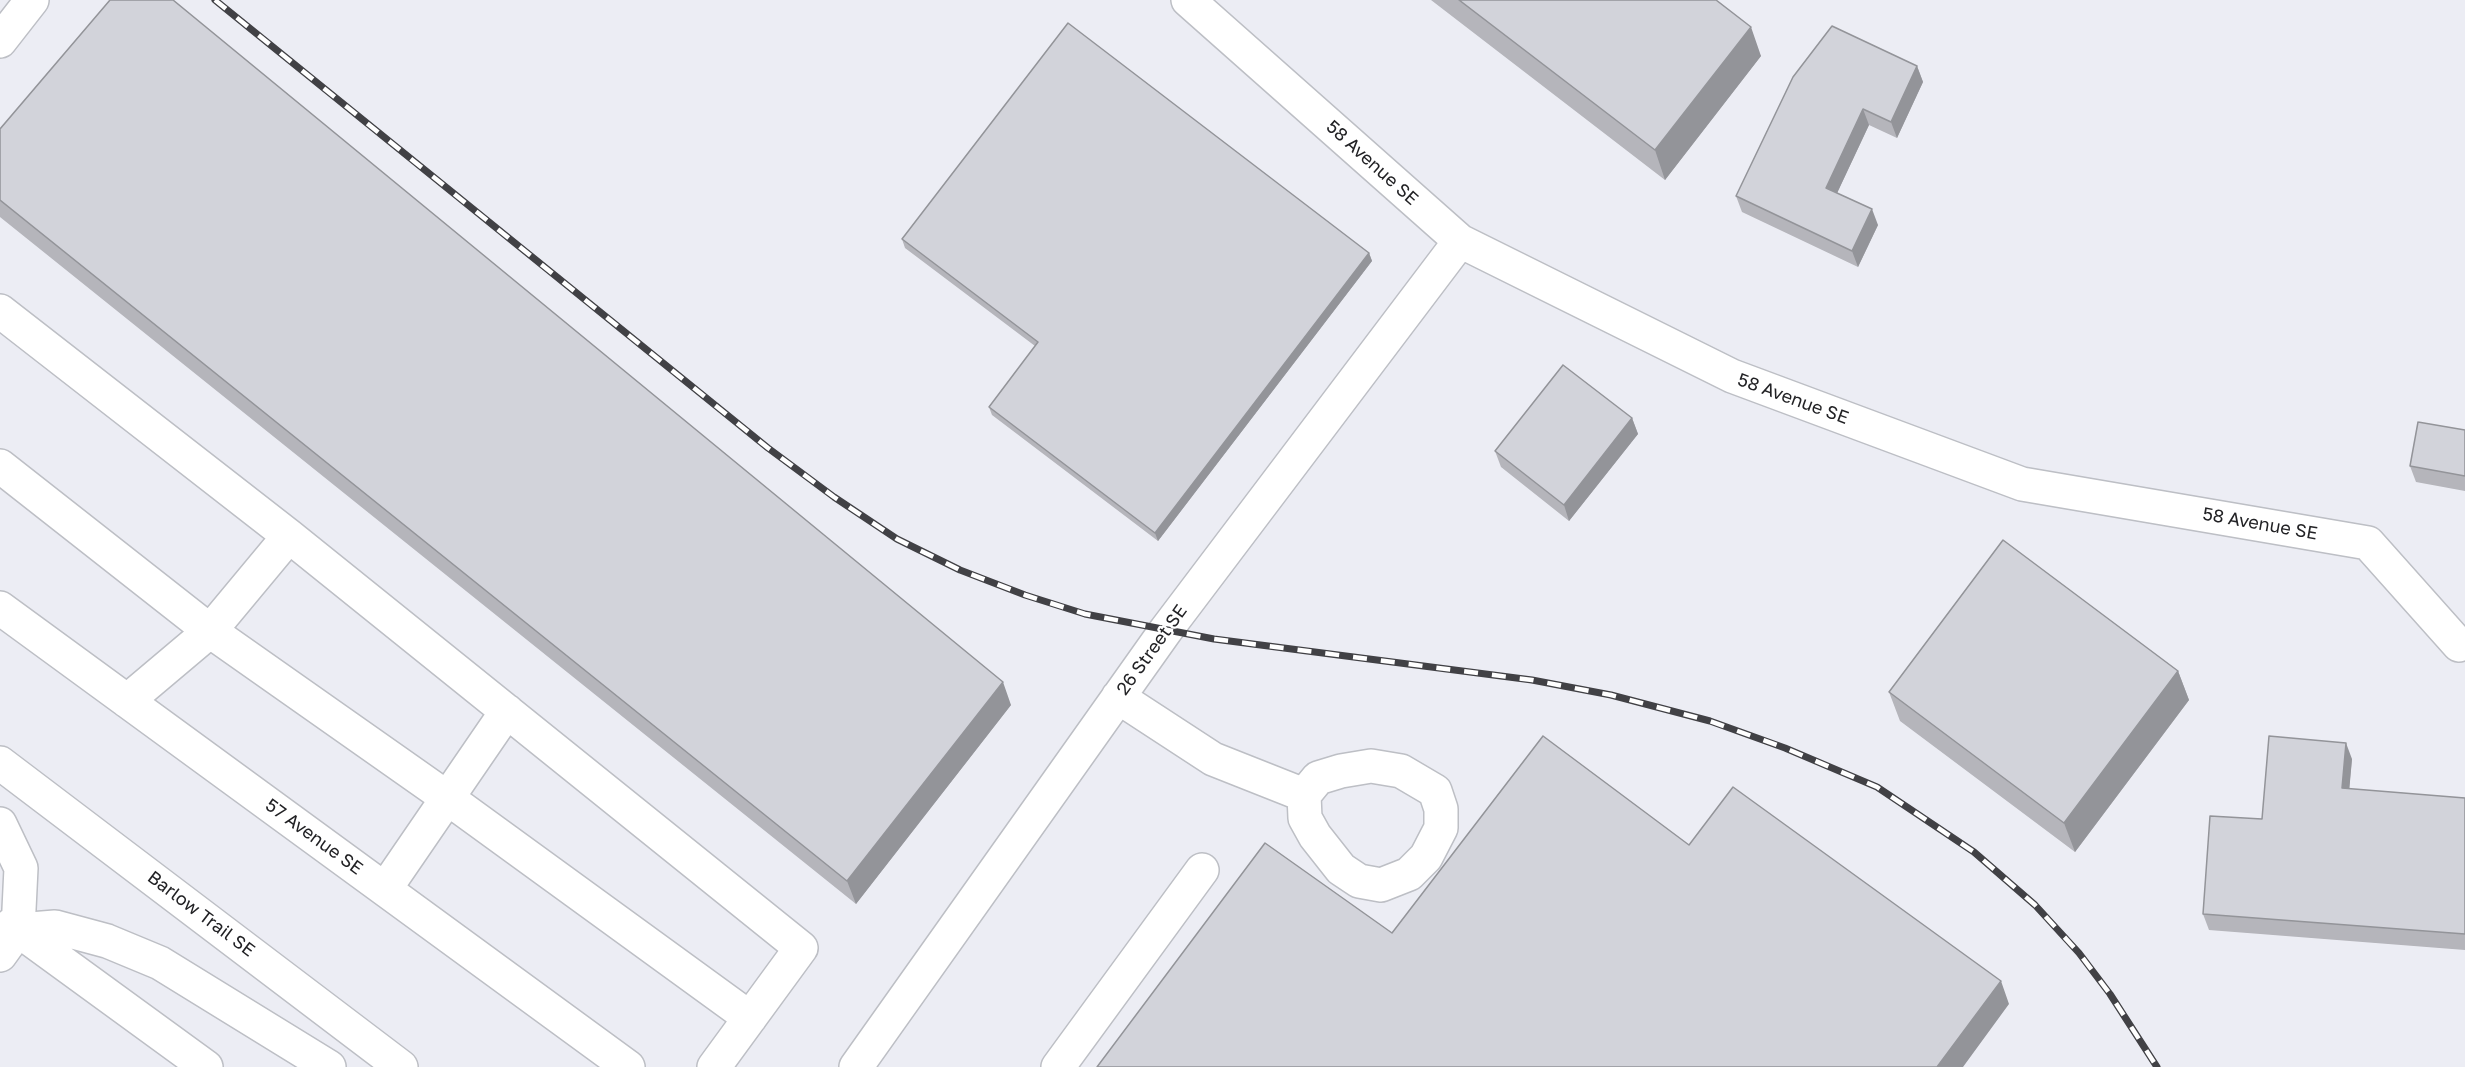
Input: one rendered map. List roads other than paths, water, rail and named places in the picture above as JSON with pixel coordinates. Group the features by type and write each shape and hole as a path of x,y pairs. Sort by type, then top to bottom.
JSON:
{"street":[{"path":"0,41 32,0"},
{"name":"58 Avenue SE","path":"1188,0 1460,241 1732,376 2022,484 2368,543 2460,645"},
{"name":"26 Street SE","path":"869,1062 1166,630 1460,241"},
{"path":"0,311 289,536 801,948 714,1067"},
{"path":"0,466 210,631 446,797 750,1018"},
{"path":"127,701 210,631 289,536"},
{"name":"57 Avenue SE","path":"0,608 628,1067"},
{"path":"1118,697 1213,759 1304,795"},
{"path":"385,889 507,711"},
{"name":"Barlow Trail SE","path":"0,763 401,1067"},
{"path":"0,824 21,868 6,934"},
{"path":"1058,1067 1202,870"},
{"path":"6,934 54,927 107,941 160,963 329,1067"},
{"path":"6,934 206,1067"}],"railway":[{"path":"215,0 768,448 834,497 897,539 960,570 1025,595 1085,614 1214,639 1532,680 1611,695 1710,721 1785,748 1877,787 1974,852 2035,905 2079,953 2110,994 2157,1067"}]}
